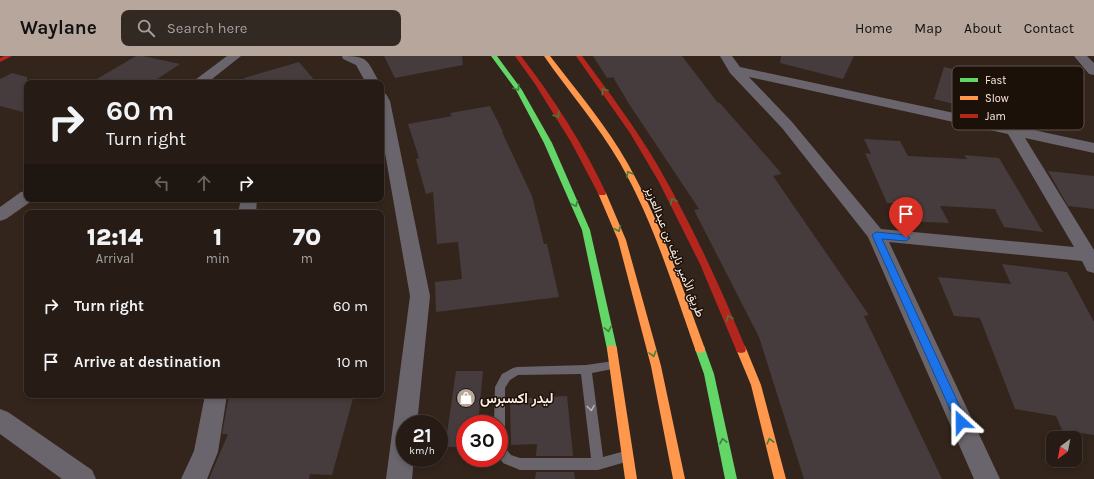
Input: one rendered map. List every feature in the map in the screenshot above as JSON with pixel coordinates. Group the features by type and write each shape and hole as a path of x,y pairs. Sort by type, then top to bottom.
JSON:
{"main road":[{"path":"0,60 9,56"},
{"path":"494,56 519,90 548,143 586,230 615,364 631,479"},
{"path":"518,56 572,137 596,179 622,240 656,366 679,479"},
{"name":"طريق الأمير نايف بن عبدالعزيز","path":"547,56 609,140 636,187 660,240 709,374 731,479"},
{"path":"579,56 622,115 663,181 714,283 756,385 780,479"}],"street":[{"path":"206,80 220,75 235,56"},
{"path":"348,56 361,62 371,80"},
{"path":"1080,56 1094,71"},
{"path":"731,63 952,116"},
{"path":"731,63 787,125 876,235 987,479"},
{"path":"384,106 420,296 407,415"},
{"path":"1013,130 1094,148"},
{"path":"1013,130 1090,261"},
{"path":"0,215 24,198"},
{"path":"876,235 1090,261"},
{"path":"194,479 206,452 215,398"},
{"path":"2,424 83,479"},
{"path":"399,479 400,467"}],"lane":[{"path":"499,415 500,387 506,377 517,371 586,369 615,364"},
{"path":"586,369 598,464"},
{"path":"508,459 520,464 598,464 628,456"}],"building":[{"path":"136,56 143,56 180,64 156,80 95,80"},
{"path":"384,56 462,56 463,65 395,78"},
{"path":"593,56 682,56 718,103 720,103 782,174 773,176 869,315 864,316 942,479 804,479 759,337 694,210 699,209 629,104 613,77 607,78"},
{"path":"781,56 854,56 843,79 780,63"},
{"path":"299,62 314,80 244,80 244,78"},
{"path":"944,67 952,69 952,104 934,99"},
{"path":"12,73 27,77 27,80 24,80 24,112 0,106 0,79"},
{"path":"490,106 532,196 544,244 547,244 559,297 436,312 435,282 462,279 458,242 437,244 433,192 426,194 416,159 419,158 408,124 452,116 450,113"},
{"path":"864,139 900,141 908,156 967,159 964,155 999,158 1043,232 1004,227 995,209 940,206 949,223 905,221 897,203 887,203 865,153 871,154"},
{"path":"1048,171 1094,176 1094,209 1068,206"},
{"path":"1002,264 1067,272 1094,322 1094,435 1082,433 1082,431 1062,430 1056,416 1015,409 980,318 954,316 938,277 1011,284"},
{"name":"ليدر اكسبرس","path":"456,371 483,371 479,415 456,415 456,447 448,447 448,426"},
{"path":"567,396 573,456 536,456 537,444 511,445 510,399"},
{"path":"229,398 353,398 332,475 310,474 309,479 209,479 228,434 222,434"},
{"path":"536,472 574,472 575,479 535,479"}],"traffic: fast":[{"path":"494,56 519,90 548,143 586,230 612,349"},
{"path":"700,349 709,374 731,479"}],"traffic: slow":[{"path":"547,56 602,128 624,163 649,214 671,268 700,349"},
{"path":"602,193 622,240 656,366 679,479"},
{"path":"612,349 631,479"},
{"path":"741,349 756,385 780,479"}],"traffic: jam":[{"path":"0,60 9,56"},
{"path":"518,56 538,84 575,142 602,193"},
{"path":"579,56 634,133 654,165 705,264 741,349"}],"place":[{"name":"ليدر اكسبرس","path":"466,398"}],"route":[{"path":"906,238 876,235 961,422"}]}
